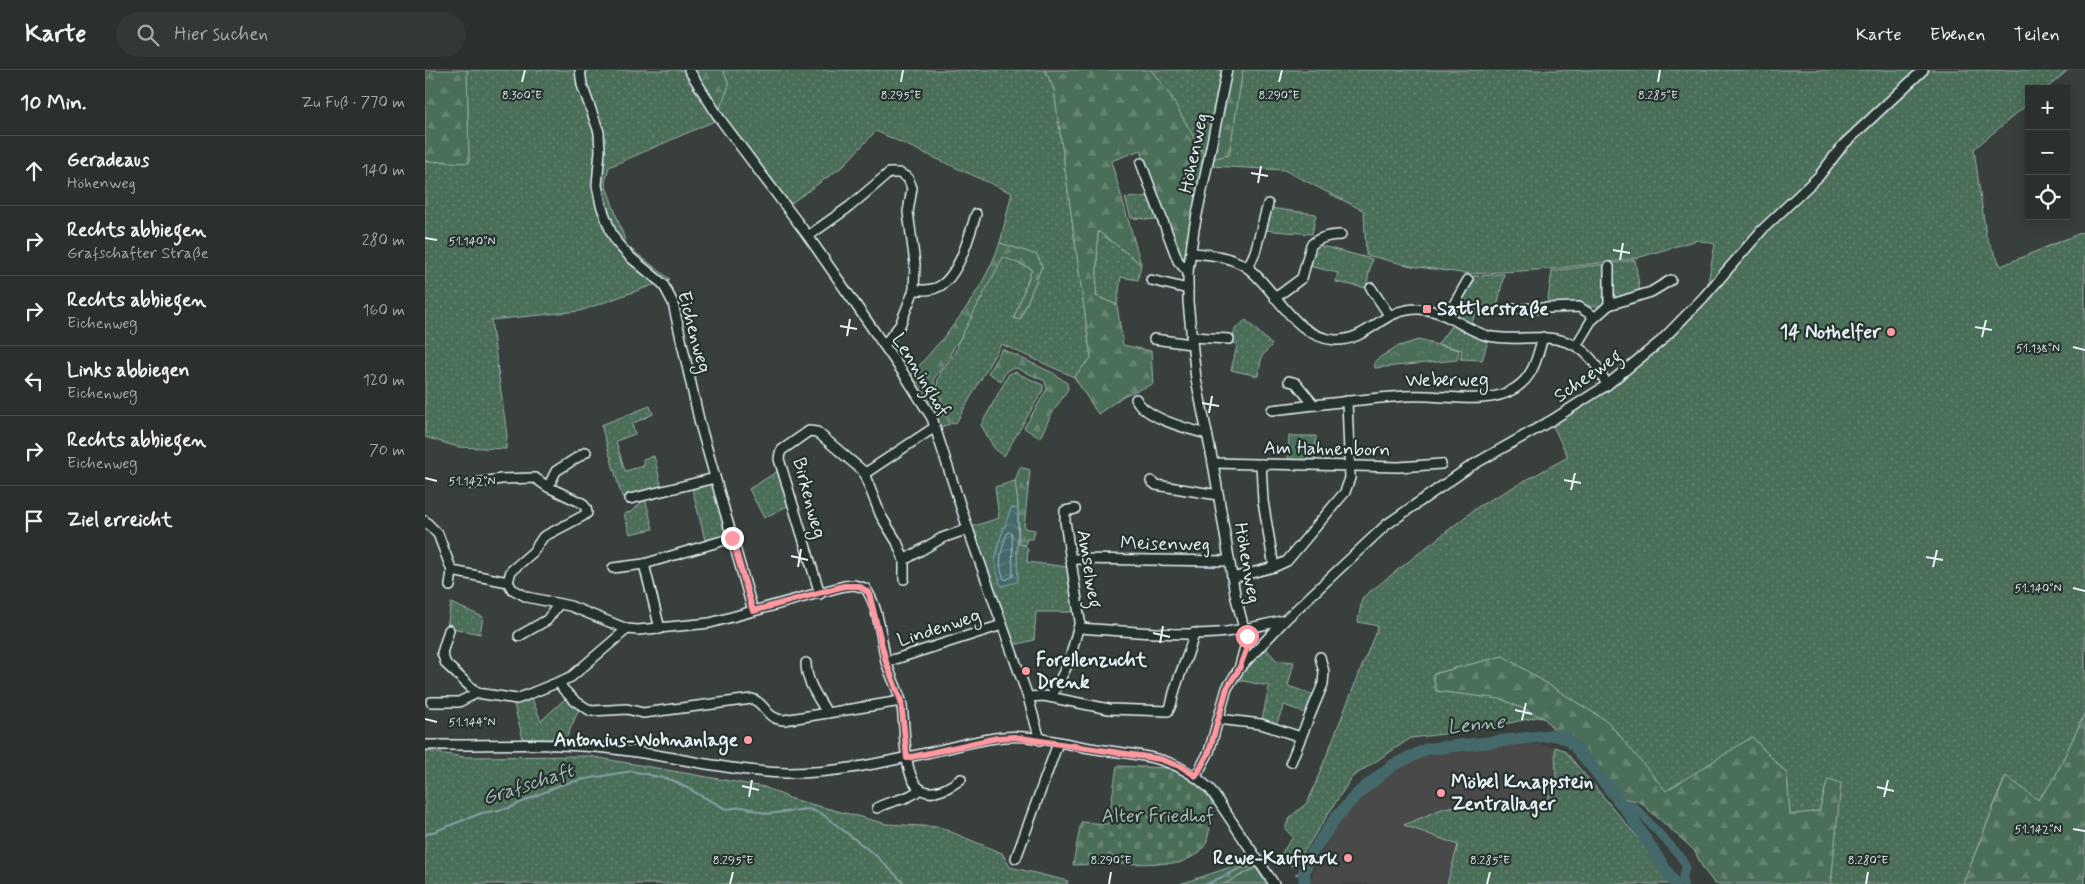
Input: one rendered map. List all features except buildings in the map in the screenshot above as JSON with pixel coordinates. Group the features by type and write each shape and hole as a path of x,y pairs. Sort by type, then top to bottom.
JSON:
{"street":[{"name":"Eichenweg","path":"580,70 582,85 599,132 600,152 597,191 601,205 617,243 630,257 660,281 671,297 700,424 753,611"},
{"name":"Lenninghof","path":"689,70 720,119 808,236 927,409 935,426 968,529 1028,697 1040,740"},
{"name":"Höhenweg","path":"1196,776 1209,752 1227,688 1239,669 1247,644 1232,578 1213,463 1196,379 1187,289 1194,229 1227,70"},
{"name":"Scheeweg","path":"1239,669 1285,620 1398,516 1471,466 1552,420 1607,385 1661,341 1703,298 1762,230 1819,176 1843,145 1923,70"},
{"name":"Höhenweg","path":"1141,163 1178,261 1188,272"},
{"path":"808,236 849,207 889,173 904,175 911,183 912,188 908,212 915,264 913,290 900,325 884,345"},
{"path":"1248,268 1255,252 1268,204"},
{"path":"913,290 935,288 948,279 960,258 976,214"},
{"path":"1275,298 1302,278 1311,245 1314,242 1329,236 1341,236"},
{"path":"1192,253 1223,257 1248,268 1291,317 1315,334 1329,339 1349,339 1361,335 1389,315 1406,310 1419,309 1448,315 1479,332 1491,336 1507,338 1557,338 1576,346 1587,354 1607,385"},
{"path":"1609,267 1609,304"},
{"path":"1151,280 1187,289"},
{"path":"1448,315 1468,280"},
{"path":"1576,346 1595,317 1609,304 1651,292 1671,280"},
{"path":"1371,288 1389,315"},
{"path":"1514,309 1579,307 1595,317"},
{"name":"Weberweg","path":"1272,410 1407,396 1485,399 1497,396 1515,388 1530,374 1534,368 1543,337"},
{"path":"1154,339 1191,341 1229,339"},
{"path":"1289,381 1296,383 1314,405"},
{"path":"1136,399 1144,409 1164,420 1207,434"},
{"path":"1232,578 1274,567 1291,557 1345,492 1349,485 1347,401"},
{"path":"905,579 904,560 897,542 881,516 864,474 935,426"},
{"name":"Birkenweg","path":"820,594 780,462 780,453 809,431 814,430 864,474"},
{"path":"548,486 556,471 587,452"},
{"name":"Am Hahnenborn","path":"1213,463 1399,467 1441,464"},
{"path":"1261,464 1263,501 1274,567"},
{"path":"470,484 501,479 535,478 582,503 587,513 543,537 533,552 511,571 508,582 512,590 521,595 575,608 627,629 660,629 705,624 849,586 865,588 869,593 874,609 886,662 901,701 907,758 913,780 920,789 933,792 943,790 961,779"},
{"path":"630,499 715,478"},
{"path":"1151,481 1156,485 1165,487 1218,495"},
{"name":"Amselweg","path":"1051,697 1065,671 1079,628 1080,616 1065,511 1075,509"},
{"path":"425,521 438,534 452,571 450,586"},
{"path":"904,560 942,538 968,529"},
{"path":"613,568 644,564 732,538"},
{"name":"Meisenweg","path":"1071,559 1229,562"},
{"path":"644,564 660,629"},
{"path":"452,571 508,582"},
{"path":"519,636 547,620 558,605"},
{"path":"1079,628 1194,633 1245,629 1285,620"},
{"name":"Lindenweg","path":"886,662 1001,625"},
{"path":"431,702 459,702 477,693 519,699 575,674 627,629"},
{"path":"449,630 443,645 443,659 477,693"},
{"path":"1028,697 1051,697 1109,709 1168,712 1171,709 1176,685 1194,633"},
{"path":"1291,762 1323,684 1324,672 1319,657"},
{"path":"806,663 809,681 827,713"},
{"path":"559,682 575,701 595,712 627,709 643,713 751,699 756,700 771,717 777,720 901,701"},
{"path":"1218,719 1261,724 1301,737"},
{"path":"425,745 539,744 589,746 747,770 789,773 850,769 997,738 1014,737 1160,759 1182,767 1196,776 1217,798 1273,884"},
{"path":"1016,858 1058,743"},
{"path":"877,808 891,801 913,796 920,789"}],"shaded area":[{"path":"1528,743 1555,747 1556,778 1549,799 1532,806 1467,804 1444,808 1405,825 1458,845 1447,884 1310,884 1313,871 1342,810 1368,786 1404,764 1435,754 1471,748"}],"green space":[{"path":"425,70 467,70 469,163 425,161"},
{"path":"467,70 687,70 717,120 609,167 605,183 627,246 670,279 580,311 491,320 507,435 506,449 458,447 425,437 425,161 469,162"},
{"path":"687,70 723,70 729,85 719,110"},
{"path":"723,70 1045,70 1054,89 1091,358 1074,377 1001,344 956,423 952,424 938,391 939,377 958,347 957,344 1003,256 1032,269 1014,318 1020,320 1042,266 1037,255 1000,243 1012,192 876,131 842,167 787,206 718,113 729,85"},
{"path":"1045,70 1151,70 1170,95 1210,166 1185,262 1164,226 1141,150 1111,161 1141,264 1098,231 1096,296 1117,305 1123,345 1151,351 1153,384 1125,395 1098,414 1074,377 1091,358 1054,89"},
{"path":"1151,70 1226,70 1229,154 1243,70 2068,70 2051,85 2025,85 2025,106 1974,149 1986,236 2001,266 2085,231 2085,713 2053,781 2037,800 2005,777 1963,884 1831,884 1840,783 1828,779 1819,811 1790,815 1787,774 1752,737 1666,792 1608,722 1503,656 1433,674 1436,691 1502,699 1544,718 1538,717 1476,730 1411,738 1352,777 1294,867 1278,858 1293,837 1285,829 1289,818 1308,802 1378,626 1358,622 1362,598 1479,506 1568,457 1552,424 1608,388 1706,293 1715,244 1697,240 1637,258 1553,269 1469,274 1411,266 1366,255 1364,211 1284,170 1210,166 1170,95"},
{"path":"1226,70 1243,70 1229,155 1212,159"},
{"path":"1151,196 1160,220 1131,218 1125,198"},
{"path":"1269,208 1316,214 1312,234 1263,230"},
{"path":"1098,231 1141,264 1138,280 1121,277 1117,305 1096,296"},
{"path":"1000,243 1037,255 1042,266 1020,320 1014,318 1032,269 1003,257 961,337 934,379 935,391 950,424 937,428 911,379 912,374 963,313 983,281"},
{"path":"1314,244 1372,259 1366,288 1336,282 1338,273 1309,266"},
{"path":"1635,260 1640,292 1614,298 1606,293 1602,306 1547,306 1552,271"},
{"path":"1504,274 1497,308 1481,305 1471,323 1452,313 1473,276"},
{"path":"1246,320 1272,345 1262,356 1258,376 1231,370 1237,346 1232,340 1235,329"},
{"path":"1453,323 1488,341 1482,360 1460,359 1462,350 1438,344"},
{"path":"1418,340 1459,350 1457,360 1375,368 1374,363 1376,360 1396,347"},
{"path":"1002,349 1053,373 1067,383 1068,389 1050,417 1040,438 1024,428 1047,389 1045,381 1016,368 1007,370 1001,381 988,373"},
{"path":"1015,372 1043,385 1043,390 1004,456 994,448 981,425 1009,374"},
{"path":"650,406 653,414 632,424 635,434 616,441 625,471 644,466 643,459 654,456 662,488 622,497 601,425"},
{"path":"1289,436 1316,436 1315,462 1288,462"},
{"path":"1020,467 1030,470 1024,528 1035,530 1033,539 1027,539 1025,545 1019,544 1018,503 1015,481"},
{"path":"778,471 789,505 764,518 749,489"},
{"path":"1015,481 1018,503 1019,544 1025,545 1028,549 1027,562 1068,567 1075,612 1036,612 1034,640 1014,645 971,527 999,518 995,487","holes":["1011,508 1018,510 1017,552 1018,579 995,563 999,542"]},
{"path":"713,483 726,536 705,540 692,488"},
{"path":"645,498 653,529 630,534 624,514 633,511"},
{"path":"451,603 483,617 480,634 447,627"},
{"path":"1265,647 1276,660 1294,662 1288,686 1315,695 1308,714 1284,705 1276,725 1262,720 1269,686 1238,680 1240,673"},
{"path":"1503,656 1608,722 1666,791 1752,737 1787,774 1790,815 1819,811 1828,779 1841,783 1831,884 1715,884 1704,870 1694,850 1640,802 1609,795 1544,718 1501,699 1436,691 1433,674"},
{"path":"531,696 541,721 567,697 580,707 566,739 523,739 514,705"},
{"path":"2085,713 2085,884 1963,884 2006,776 2038,800 2053,781"},
{"path":"1555,747 1564,750 1677,884 1447,884 1458,845 1404,825 1444,808 1467,804 1532,806 1548,799 1556,778"},
{"path":"425,751 464,757 588,756 764,787 792,799 887,824 939,827 1002,853 1010,867 1068,881 1067,884 425,884"},
{"name":"Alter Friedhof","path":"1117,766 1168,768 1197,783 1211,801 1214,811 1206,844 1198,854 1179,863 1073,865 1081,822 1108,824"},
{"path":"1252,863 1256,867 1224,884 1180,884 1240,864"},
{"path":"1256,868 1266,884 1224,884"}],"water":[{"path":"1011,508 1018,509 1018,579 1017,582 1002,586 995,563 999,542"}],"waterway":[{"name":"Lenne","path":"1305,884 1304,873 1310,856 1334,820 1357,794 1393,765 1427,749 1554,735 1568,739 1581,753 1630,815 1675,884"},
{"name":"Grafschaft","path":"425,835 482,813 509,808 560,785 632,771 672,780 726,809 744,807 767,814 808,809 822,814 874,854 905,884"},
{"path":"1619,801 1635,807 1680,856 1686,867 1682,880 1684,884"},
{"name":"Grafschaft","path":"1207,884 1241,868 1253,866"},
{"name":"Grafschaft","path":"1296,874 1304,873"}],"place":[{"name":"Sattlerstraße","path":"1427,309"},
{"name":"14 Nothelfer","path":"1891,332"},
{"name":"Forellenzucht Drenk","path":"1026,671"},
{"name":"Antonius-Wohnanlage","path":"748,740"},
{"name":"Möbel Knappstein Zentrallager","path":"1441,793"},
{"name":"Rewe-Kaufpark","path":"1348,858"}],"route":[{"path":"732,538 753,611 844,586 859,586 865,588 869,593 886,662 901,701 907,758 976,742 1014,737 1160,759 1182,767 1196,776 1209,752 1227,688 1239,669 1246,650 1247,636"}]}
